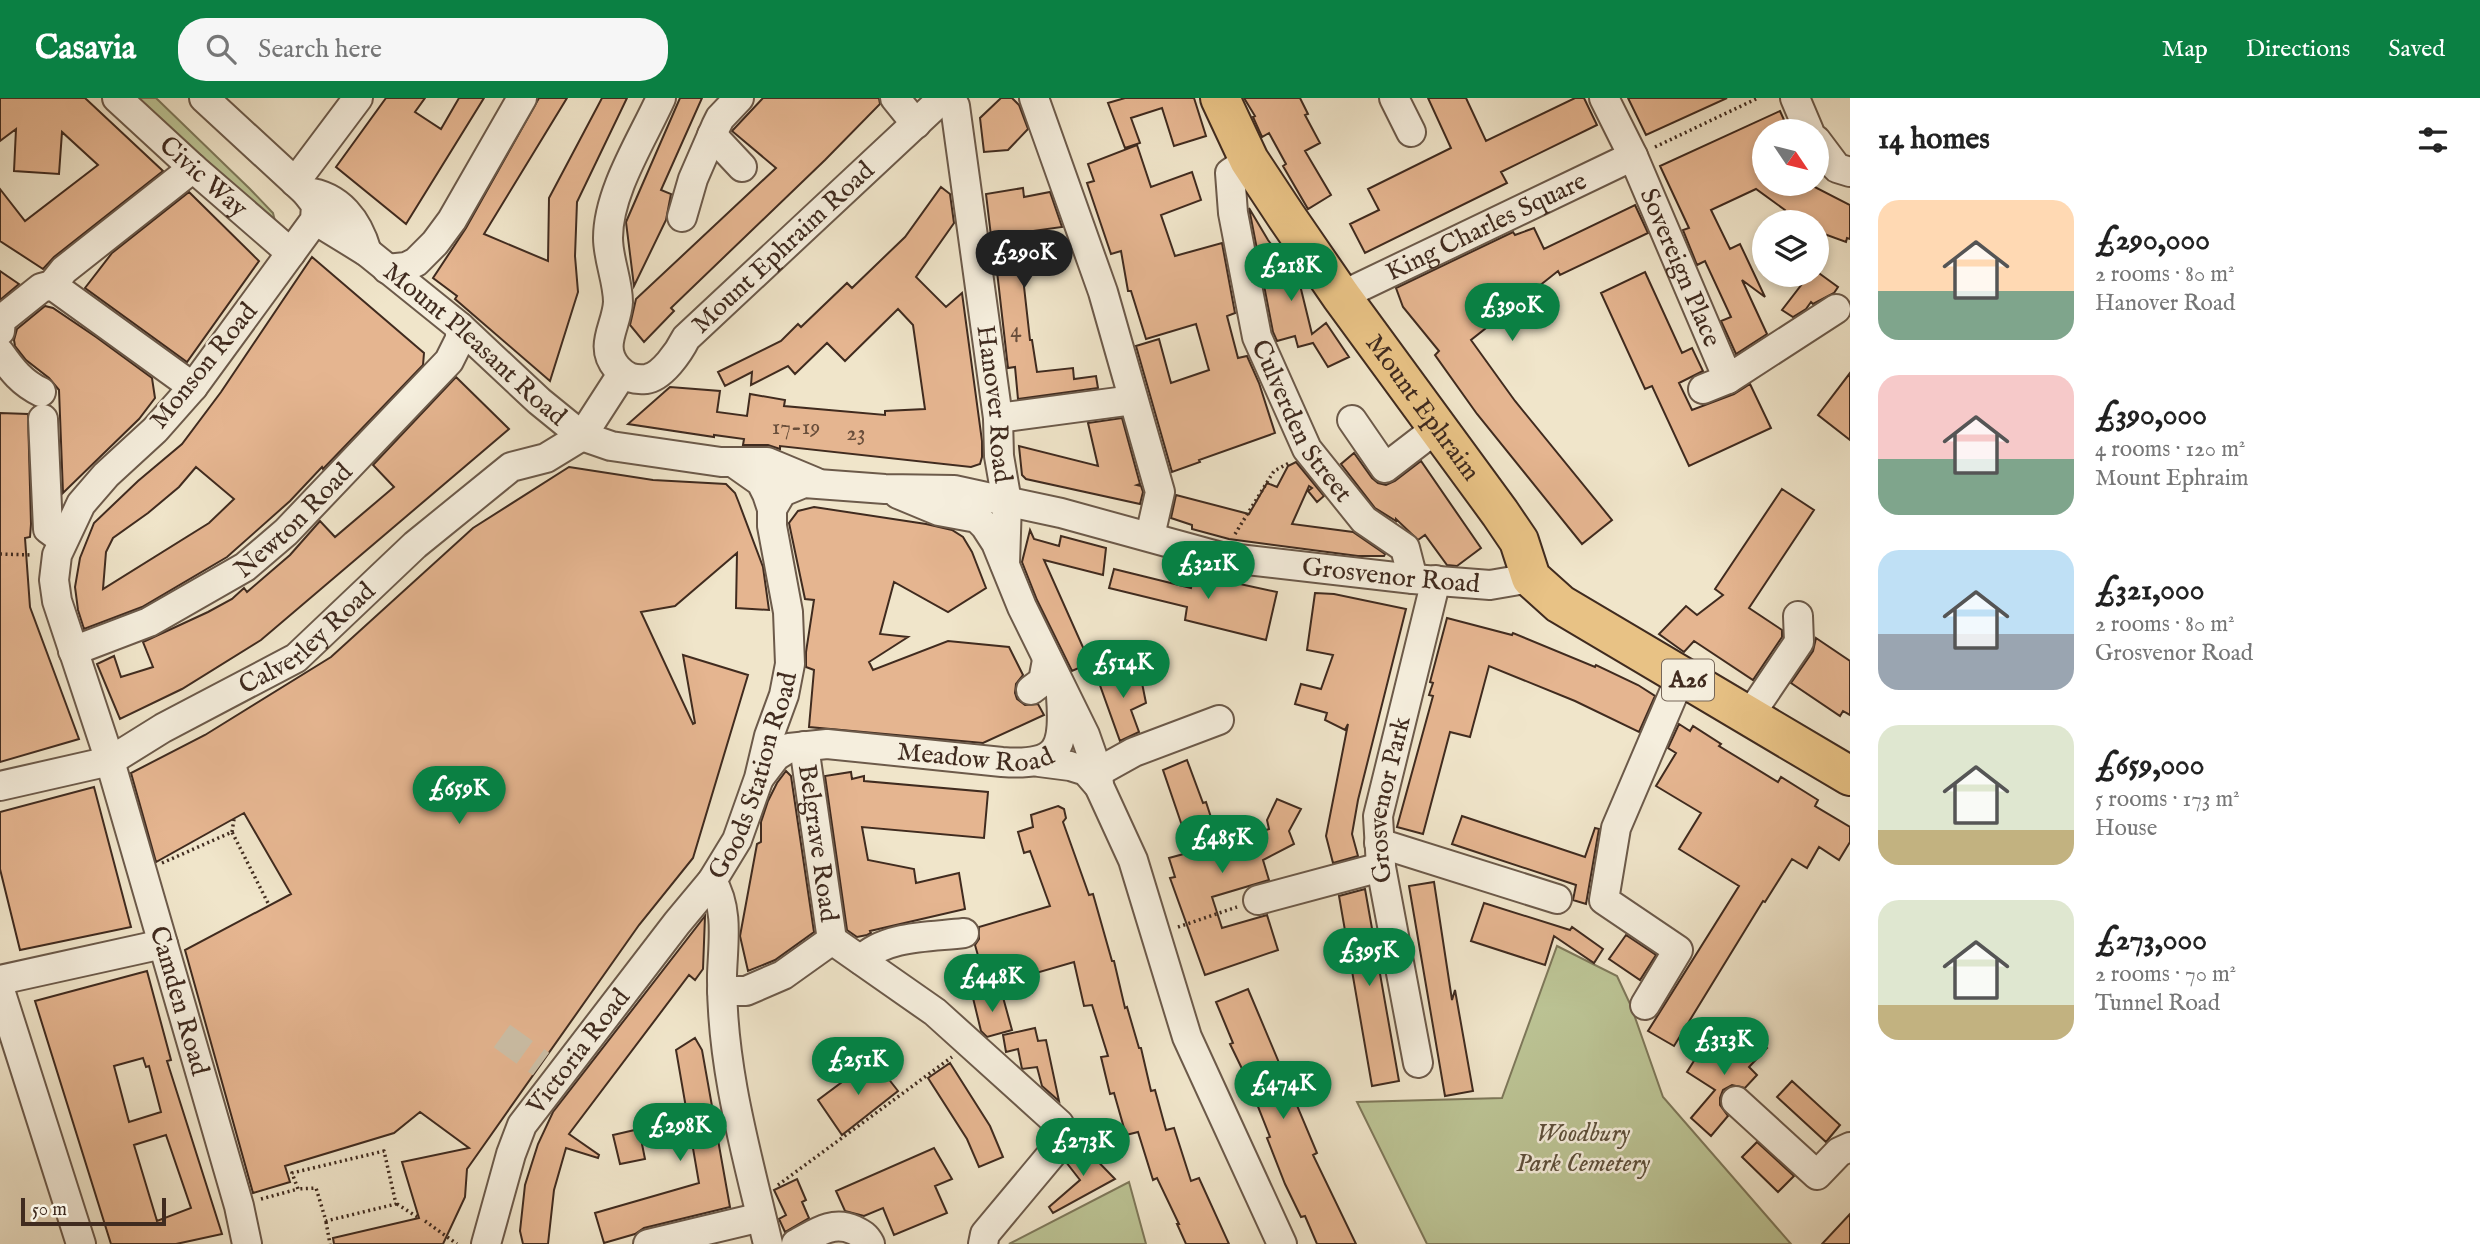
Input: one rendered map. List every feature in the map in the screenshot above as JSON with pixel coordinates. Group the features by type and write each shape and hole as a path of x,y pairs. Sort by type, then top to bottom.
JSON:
{"highway":[{"name":"Mount Ephraim","path":"1220,98 1249,160 1341,296 1519,541 1531,578"},
{"name":"A26","path":"1531,578 1560,604 1850,776"}],"street":[{"name":"Civic Way","path":"117,98 291,253"},
{"name":"Mount Pleasant Road","path":"204,98 301,187 316,205 315,220 377,260 460,327 539,401 582,436"},
{"path":"301,187 358,98"},
{"path":"377,260 406,267 416,262 435,243 452,220 522,98"},
{"path":"582,436 622,374 611,361 607,343 618,303 608,238 614,199 661,98"},
{"path":"682,217 693,179 720,118 739,98"},
{"path":"895,98 916,124"},
{"name":"Mount Ephraim Road","path":"622,374 635,380 651,378 678,355 686,338 943,98"},
{"name":"Hanover Road","path":"950,98 955,106 998,418 1000,460 1007,502 1005,565"},
{"path":"1034,98 1103,292 1160,492 1150,536"},
{"path":"1394,98 1411,132"},
{"name":"Sovereign Place","path":"1604,98 1633,156 1716,384 1836,309"},
{"path":"1795,98 1805,119"},
{"path":"712,135 742,167"},
{"name":"King Charles Square","path":"1341,296 1633,156"},
{"path":"1829,157 1838,168 1850,172"},
{"name":"Culverden Street","path":"1249,160 1230,173 1233,214 1257,337 1307,449 1364,520 1405,548 1424,579"},
{"path":"0,324 41,288 52,285 64,270 193,168"},
{"name":"Mount Pleasant Road","path":"301,187 334,201 347,212 377,260"},
{"name":"Monson Road","path":"110,761 57,601 54,580 60,547 81,504 106,475 155,430 193,387 315,220"},
{"path":"52,285 193,387"},
{"name":"Newton Road","path":"74,652 149,622 245,567 286,532 449,361 460,339 460,327"},
{"path":"0,353 13,373 29,386 42,405 48,529 60,547"},
{"path":"998,418 1133,400"},
{"path":"1352,421 1385,468 1437,428"},
{"name":"Grosvenor Road","path":"582,436 611,446 734,463 767,462 815,482"},
{"name":"Calverley Road","path":"0,786 110,761 163,728 296,658 415,545 511,467 545,458 582,436"},
{"name":"Grosvenor Road","path":"954,490 986,476 1000,460"},
{"name":"Grosvenor Road","path":"734,463 761,482 772,509"},
{"name":"Grosvenor Road","path":"772,509 782,492 794,486 815,482 885,489 954,490 1049,510 1221,557 1490,585 1531,578"},
{"name":"Grosvenor Road","path":"885,489 939,511 977,518 996,543 1047,660 1085,735 1099,779 1133,860 1187,1037 1282,1244"},
{"name":"Goods Station Road","path":"762,1222 738,1124 726,1053 722,991 723,912 720,894 712,881 737,841 784,695 790,664 788,611 772,526 772,509"},
{"path":"1005,565 1015,532 1036,514 1049,510"},
{"name":"Grosvenor Park","path":"1418,1063 1380,855 1378,816 1424,579"},
{"path":"1749,716 1799,642 1798,616"},
{"path":"1031,690 1043,681 1047,660"},
{"path":"1645,1005 1678,950 1604,900 1616,828 1681,676"},
{"name":"Meadow Road","path":"759,778 776,756 789,748 816,745 873,742 1002,762 1039,762 1054,752 1061,736 1060,686"},
{"name":"Meadow Road","path":"784,695 796,722 816,745"},
{"path":"1039,762 1070,766 1099,779 1134,752 1219,720"},
{"name":"Belgrave Road","path":"722,991 746,991 783,975 832,940 816,745"},
{"name":"Camden Road","path":"110,761 239,1206 247,1244"},
{"path":"1258,900 1380,855 1557,899"},
{"name":"Victoria Road","path":"486,1244 511,1154 522,1125 550,1071 712,881"},
{"path":"861,960 870,951 894,943 964,933"},
{"path":"832,940 935,1012 1059,1124 1066,1138 985,1234 983,1244"},
{"path":"0,980 163,944"},
{"path":"0,989 80,1244"},
{"path":"1736,1101 1816,1175 1839,1152 1850,1146"},
{"path":"648,1244 762,1222"},
{"path":"796,1244 833,1226 846,1227 867,1237 870,1244"}],"path":[{"path":"1633,156 1758,98"},
{"path":"1221,557 1274,471 1285,467 1307,449"},
{"path":"0,554 60,547"},
{"path":"234,819 232,832 269,905"},
{"path":"142,873 232,832"},
{"path":"1154,935 1258,900"},
{"path":"762,1222 769,1190 971,1044"},
{"path":"299,1189 292,1173 384,1151 396,1204"},
{"path":"256,1201 299,1189 316,1188 330,1244"},
{"path":"326,1221 396,1204 419,1218"},
{"path":"425,1221 457,1244"}],"green space":[{"path":"129,98 156,98 250,189 273,213 275,221"},
{"name":"Woodbury Park Cemetery","path":"1557,946 1617,976 1631,1006 1663,1097 1791,1244 1427,1244 1357,1102 1502,1098"},
{"path":"1129,1182 1146,1244 1009,1244"}],"building":[{"path":"0,98 85,98 163,171 54,257 43,269 0,241 0,189 25,221 98,165 62,132 59,174 14,171 16,129 0,141"},
{"path":"386,98 425,98 415,112 441,129 459,98 484,98 406,224 336,167"},
{"path":"539,98 567,98 484,234 548,261 549,198 602,98 627,98 577,202 575,256 578,292 550,381 455,299 457,296 433,278 466,228"},
{"path":"680,98 702,98 661,190 671,194 666,220 634,286 626,222"},
{"path":"763,98 879,98 880,104 671,308 674,311 644,342 630,325 636,299 776,168 732,131"},
{"path":"1001,98 1012,98 1019,105 1028,129 1008,150 984,152 980,118"},
{"path":"1125,98 1194,98 1206,136 1174,146 1162,108 1131,118 1140,143 1125,148 1108,103"},
{"path":"1244,98 1300,98 1308,114 1305,115 1320,143 1305,151 1331,195 1308,209 1283,166 1286,164 1269,133 1262,137 1253,117 1255,116"},
{"path":"1428,98 1466,98 1486,141 1575,98 1584,98 1597,125 1501,172 1507,183 1365,253 1350,224 1379,210 1368,189 1451,148"},
{"path":"1628,98 1727,98 1646,135"},
{"path":"1780,111 1784,119 1763,119"},
{"path":"1752,124 1752,191 1711,210 1730,249 1740,244 1752,269 1752,287 1760,287 1765,297 1742,280 1767,334 1736,354 1721,321 1731,317 1705,261 1697,265 1683,230 1689,228 1660,166"},
{"path":"1137,145 1151,187 1192,172 1201,200 1161,215 1175,256 1222,243 1235,313 1227,316 1238,358 1247,356 1275,433 1172,472 1136,346 1159,339 1171,383 1209,370 1196,324 1146,339 1131,291 1128,291 1121,251 1111,254 1087,183 1094,181 1088,164"},
{"path":"941,187 950,194 954,223 916,277 946,307 962,293 982,441 980,464 971,467 780,446 780,449 768,445 743,445 744,439 628,424 670,387 720,391 717,412 747,416 750,394 785,400 784,406 885,415 885,411 925,409 913,325 898,309 845,361 827,343 795,374 788,366 751,385 752,372 725,386 718,372 781,341 798,324 801,327 847,283 852,288 905,237"},
{"path":"1023,188 1024,197 1050,192 1062,227 1018,233 1030,340 1037,372 1073,368 1074,379 1096,376 1098,388 1018,399 1015,367 1008,368 986,194"},
{"path":"189,192 259,261 187,362 85,288 112,253"},
{"path":"1829,194 1850,205 1850,239 1847,238 1846,242 1829,236 1829,210 1785,210 1766,196"},
{"path":"1635,205 1648,233 1560,275 1558,271 1471,340 1515,401 1612,520 1582,544 1477,414 1435,355 1439,351 1403,307 1396,288 1513,232 1515,235 1534,228 1544,249"},
{"path":"1249,208 1268,240 1299,281 1312,334 1326,323 1349,357 1328,367 1313,343 1298,347 1295,336 1277,341"},
{"path":"312,257 424,353 423,365 323,469 322,467 290,501 227,557 142,607 84,629 75,587 80,558 94,523 182,444 221,392","holes":["196,467 234,499 209,523 103,589 106,552 113,538 179,487"]},
{"path":"0,271 19,284 0,300"},
{"path":"1645,272 1682,353 1692,348 1703,371 1679,383 1692,410 1734,394 1750,384 1771,428 1689,466 1652,386 1645,389 1601,293"},
{"path":"1829,280 1838,287 1834,293 1813,304 1811,302 1806,309 1793,317 1782,310 1800,287 1829,287"},
{"path":"45,306 53,308 152,378 155,398 139,419 63,493 59,390 49,378 26,360 15,346 14,340 17,329"},
{"path":"1850,373 1850,440 1818,415"},
{"path":"456,377 509,429 261,640 182,689 120,719 97,664 114,656 121,677 153,667 143,642 208,612 232,599 244,588 247,592 290,555 320,521 335,537 394,487 373,465"},
{"path":"0,413 28,414 31,524 30,537 25,538 30,607 79,739 0,762"},
{"path":"1122,418 1140,484 1137,485 1141,486 1143,492 1140,504 1026,479 1022,475 1019,446 1098,466 1088,423"},
{"path":"1354,453 1372,478 1386,485 1421,461 1481,548 1457,566 1447,565 1425,535 1418,540 1396,519 1375,508 1341,464"},
{"path":"1296,462 1324,496 1317,502 1308,491 1312,488 1309,486 1292,524 1353,532 1385,554 1384,556 1358,556 1229,539 1192,529 1192,525 1171,518 1176,495 1249,514 1267,483 1277,487 1288,466"},
{"path":"569,467 653,480 726,484 735,493 763,567 769,610 736,608 737,553 675,606 641,612 693,724 695,723 683,655 748,675 693,858 639,925 467,1169 465,1197 443,1244 334,1244 333,1238 419,1218 402,1162 469,1148 420,1112 394,1133 285,1166 290,1182 253,1193 185,950 291,894 244,813 156,862 131,773 205,735 331,657 473,528"},
{"path":"1782,489 1814,510 1749,608 1782,630 1782,637 1753,680 1694,641 1684,652 1659,634 1686,606 1697,615 1723,595 1715,589"},
{"path":"814,507 952,530 963,537 972,552 986,588 948,612 894,582 880,634 908,637 869,662 873,670 948,641 1009,647 1023,675 1016,684 1017,699 1025,705 1038,704 1044,715 983,743 809,727 814,670 806,667 806,652 814,600 805,599 789,523 798,511"},
{"path":"1030,530 1034,539 1059,546 1061,536 1106,548 1103,575 1044,560 1090,663 1072,671 1037,600 1022,562"},
{"path":"1114,569 1191,588 1194,574 1277,592 1266,640 1185,620 1187,607 1109,588"},
{"path":"1315,593 1334,594 1406,609 1358,800 1352,834 1358,856 1333,863 1326,836 1348,724 1345,730 1325,720 1327,713 1295,704 1301,684 1321,689 1333,655 1307,650"},
{"path":"1447,618 1512,635 1513,633 1595,667 1596,665 1638,685 1655,696 1639,732 1575,701 1489,666 1470,737 1450,732 1423,834 1397,827 1433,696 1429,695 1433,683 1430,682"},
{"path":"1816,638 1850,661 1850,715 1843,711 1840,716 1791,683 1813,651"},
{"path":"1109,671 1140,673 1146,703 1131,710 1139,732 1120,741 1097,677"},
{"path":"1679,724 1690,731 1693,726 1721,744 1719,746 1778,782 1781,777 1818,800 1815,806 1850,827 1850,842 1839,860 1819,847 1807,868 1792,859 1765,902 1763,901 1674,1046 1648,1031 1739,886 1679,849 1701,813 1656,786 1676,753 1668,748"},
{"path":"1187,760 1203,803 1206,802 1220,845 1269,829 1267,820 1277,799 1301,809 1289,831 1294,844 1263,860 1269,880 1212,897 1222,928 1267,915 1278,950 1205,975 1170,878 1175,877 1169,858 1191,852 1163,770"},
{"path":"786,771 791,776 814,932 775,960 748,971 740,936 757,844 761,842 761,822 768,801"},
{"path":"851,772 852,779 864,776 864,781 988,792 984,838 862,827 868,860 914,869 916,883 959,873 965,909 870,931 867,935 857,937 847,930 825,776"},
{"path":"94,787 131,927 20,950 0,869 0,812"},
{"path":"1058,806 1064,809 1066,818 1063,822 1089,895 1093,894 1114,961 1125,1008 1127,1007 1141,1048 1151,1091 1155,1090 1166,1130 1174,1128 1191,1181 1199,1178 1229,1244 1186,1244 1157,1178 1153,1180 1138,1132 1126,1135 1114,1093 1110,1094 1101,1057 1108,1056 1092,1005 1084,1006 1074,962 987,987 975,945 979,939 979,927 1050,906 1030,851 1024,853 1018,832 1033,827 1031,815"},
{"path":"1462,816 1585,857 1595,828 1599,829 1586,904 1573,900 1576,885 1452,844"},
{"path":"1434,882 1452,1000 1455,990 1473,1091 1445,1096 1409,886"},
{"path":"1365,889 1399,1081 1372,1086 1339,896"},
{"path":"1484,903 1570,930 1572,927 1603,949 1594,963 1554,936 1545,965 1471,941"},
{"path":"705,916 703,969 695,980 689,975 569,1134 599,1155 598,1158 566,1148 554,1190 548,1244 523,1244 520,1231 525,1185 538,1144 553,1112"},
{"path":"1626,935 1656,955 1640,980 1609,959"},
{"path":"147,971 171,1060 167,1061 222,1234 176,1244 111,1244 35,1001","holes":["143,1058 146,1067 149,1066 161,1112 129,1122 114,1066","166,1135 191,1208 157,1221 134,1145"]},
{"path":"1248,989 1317,1153 1313,1155 1356,1244 1317,1244 1305,1216 1301,1217 1285,1184 1267,1138 1270,1137 1230,1044 1233,1043 1216,1002"},
{"path":"1001,990 1012,1030 987,1037 981,1031 973,998"},
{"path":"1035,1028 1038,1041 1046,1040 1059,1101 1042,1086 1037,1067 1022,1069 1018,1049 1006,1052 1003,1035"},
{"path":"1748,1030 1767,1048 1749,1067 1757,1075 1745,1088 1732,1085 1723,1090 1720,1105 1728,1116 1711,1136 1691,1118 1715,1090 1687,1072 1702,1048 1721,1059"},
{"path":"695,1038 702,1050 730,1207 644,1228 635,1234 604,1243 595,1213 699,1183 676,1050"},
{"path":"873,1059 898,1091 842,1135 818,1100"},
{"path":"950,1063 990,1126 1003,1157 979,1167 967,1139 928,1078"},
{"path":"1792,1081 1840,1125 1826,1142 1777,1097"},
{"path":"639,1129 645,1159 620,1164 613,1135"},
{"path":"1757,1142 1794,1176 1778,1192 1742,1157"},
{"path":"1081,1144 1115,1179 1053,1213 1049,1207 1080,1180 1066,1162"},
{"path":"934,1148 952,1179 935,1186 947,1213 894,1235 883,1208 864,1216 845,1211 836,1191"},
{"path":"797,1179 806,1200 802,1202 809,1218 785,1232 779,1219 786,1215 774,1190"},
{"path":"1850,1214 1850,1244 1822,1244"}],"tunnel":[{"path":"502,1036 541,1064"}]}
